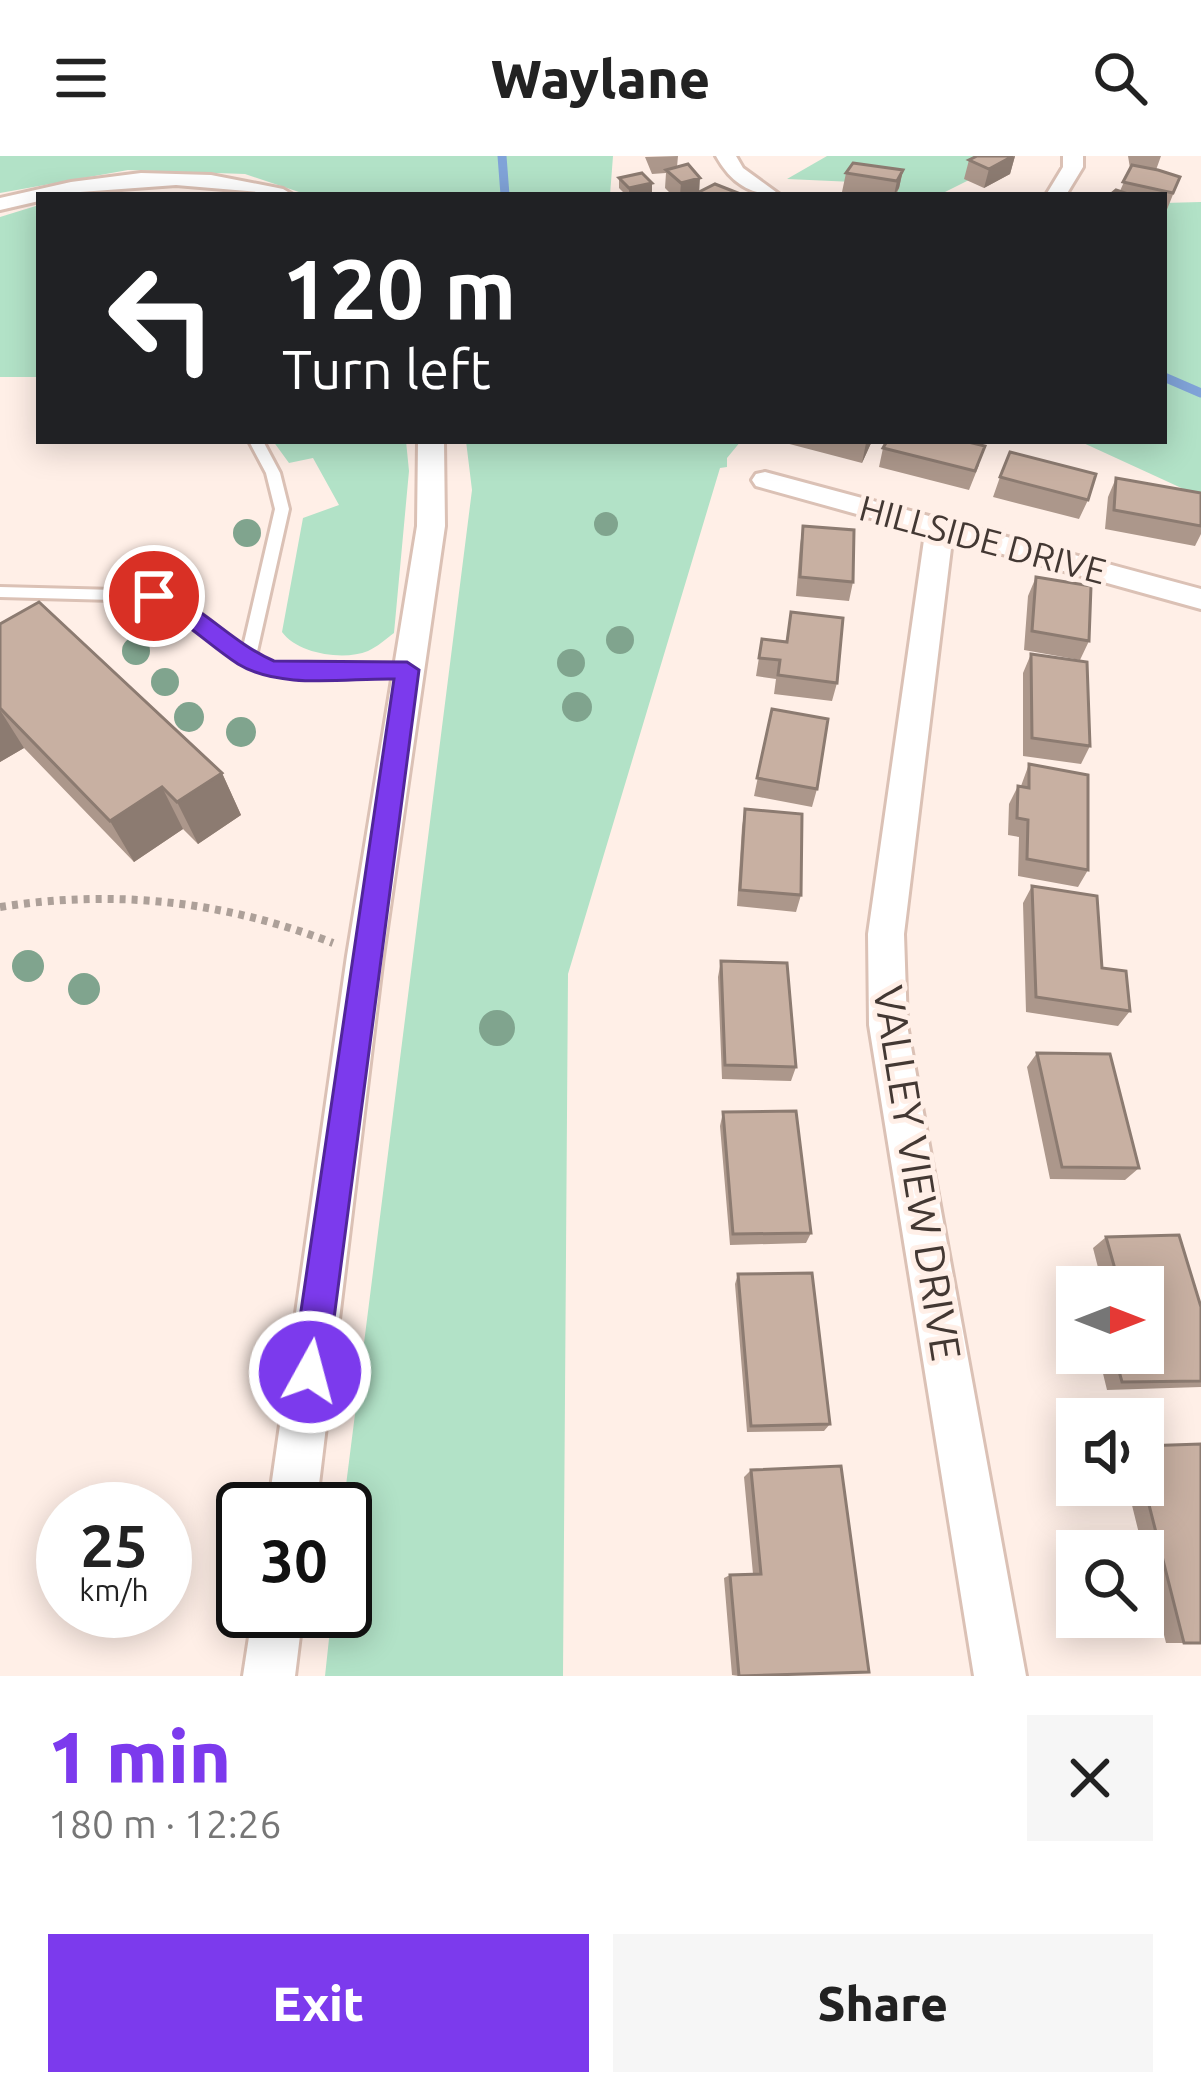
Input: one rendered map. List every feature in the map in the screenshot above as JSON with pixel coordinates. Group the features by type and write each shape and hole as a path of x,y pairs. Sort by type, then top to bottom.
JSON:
{"street":[{"path":"726,156 735,172 765,192"},
{"path":"1058,192 1073,167 1073,156"},
{"path":"59,192 128,178 207,178 270,192"},
{"path":"0,204 36,197"},
{"path":"296,1482 364,956 431,526 431,444"},
{"name":"HILLSIDE DRIVE","path":"765,480 1201,599"},
{"name":"VALLEY VIEW DRIVE","path":"940,525 886,934 888,1024 1000,1676"},
{"path":"269,1676 274,1638"}],"lane":[{"path":"248,659 281,509 273,473 258,444"},
{"path":"0,592 154,596 186,610 248,659 272,669 407,670"}],"path":[{"path":"0,907 56,896 156,897 235,908 364,956"}],"green space":[{"path":"0,156 613,156 610,192 299,192 245,174 128,170 0,193"},
{"path":"827,156 982,156 985,172 945,192 879,192 854,182 787,179"},
{"path":"1201,202 1201,497 1086,444 1167,444 1167,203"},
{"path":"36,206 36,377 0,377 0,217"},
{"path":"275,444 406,444 409,471 394,633 368,651 322,654 299,646 282,632 303,518 339,505 313,458 289,463"},
{"path":"466,444 739,444 727,458 727,467 720,468 568,974 563,1676 325,1676 329,1638 372,1638 372,1482 346,1482 472,490"}],"building":[{"path":"1013,156 989,169 969,160"},
{"path":"853,163 903,170 897,181 846,173"},
{"path":"688,164 700,178 681,183 666,170"},
{"path":"1132,165 1180,177 1173,193 1123,182"},
{"path":"642,173 652,183 629,188 619,178"},
{"path":"715,184 735,192 699,192"},
{"path":"885,444 985,446 975,471 883,448"},
{"path":"1010,452 1096,474 1088,500 1000,477"},
{"path":"1116,478 1201,493 1201,526 1114,510"},
{"path":"803,526 854,530 853,582 800,577"},
{"path":"1036,577 1091,586 1089,641 1032,631"},
{"path":"39,602 222,773 177,802 162,787 110,821 0,708 0,624"},
{"path":"791,612 843,618 837,683 778,675 780,660 759,658 762,639 787,642"},
{"path":"1031,654 1087,662 1090,746 1032,738"},
{"path":"772,709 828,719 817,789 757,778"},
{"path":"1029,764 1088,775 1088,870 1027,859 1028,820 1017,818 1018,786 1029,788"},
{"path":"745,809 802,814 801,895 740,890"},
{"path":"1032,886 1097,896 1102,968 1126,971 1130,1011 1036,997"},
{"path":"721,961 787,963 796,1067 725,1065"},
{"path":"1037,1053 1110,1054 1139,1168 1062,1167"},
{"path":"796,1111 811,1233 733,1234 723,1112"},
{"path":"1179,1235 1201,1307 1201,1381 1122,1382 1120,1374 1164,1374 1164,1266 1114,1266 1106,1237"},
{"path":"812,1273 830,1424 751,1426 738,1274"},
{"path":"1201,1444 1201,1643 1184,1643 1164,1564 1164,1530 1155,1530 1149,1506 1164,1506 1164,1445"},
{"path":"841,1466 869,1672 739,1676 730,1575 761,1574 751,1470"}],"waterway":[{"path":"502,156 505,192"},
{"path":"1167,378 1201,393"}],"route":[{"path":"154,596 186,610 248,659 272,669 407,670 310,1372"}]}
